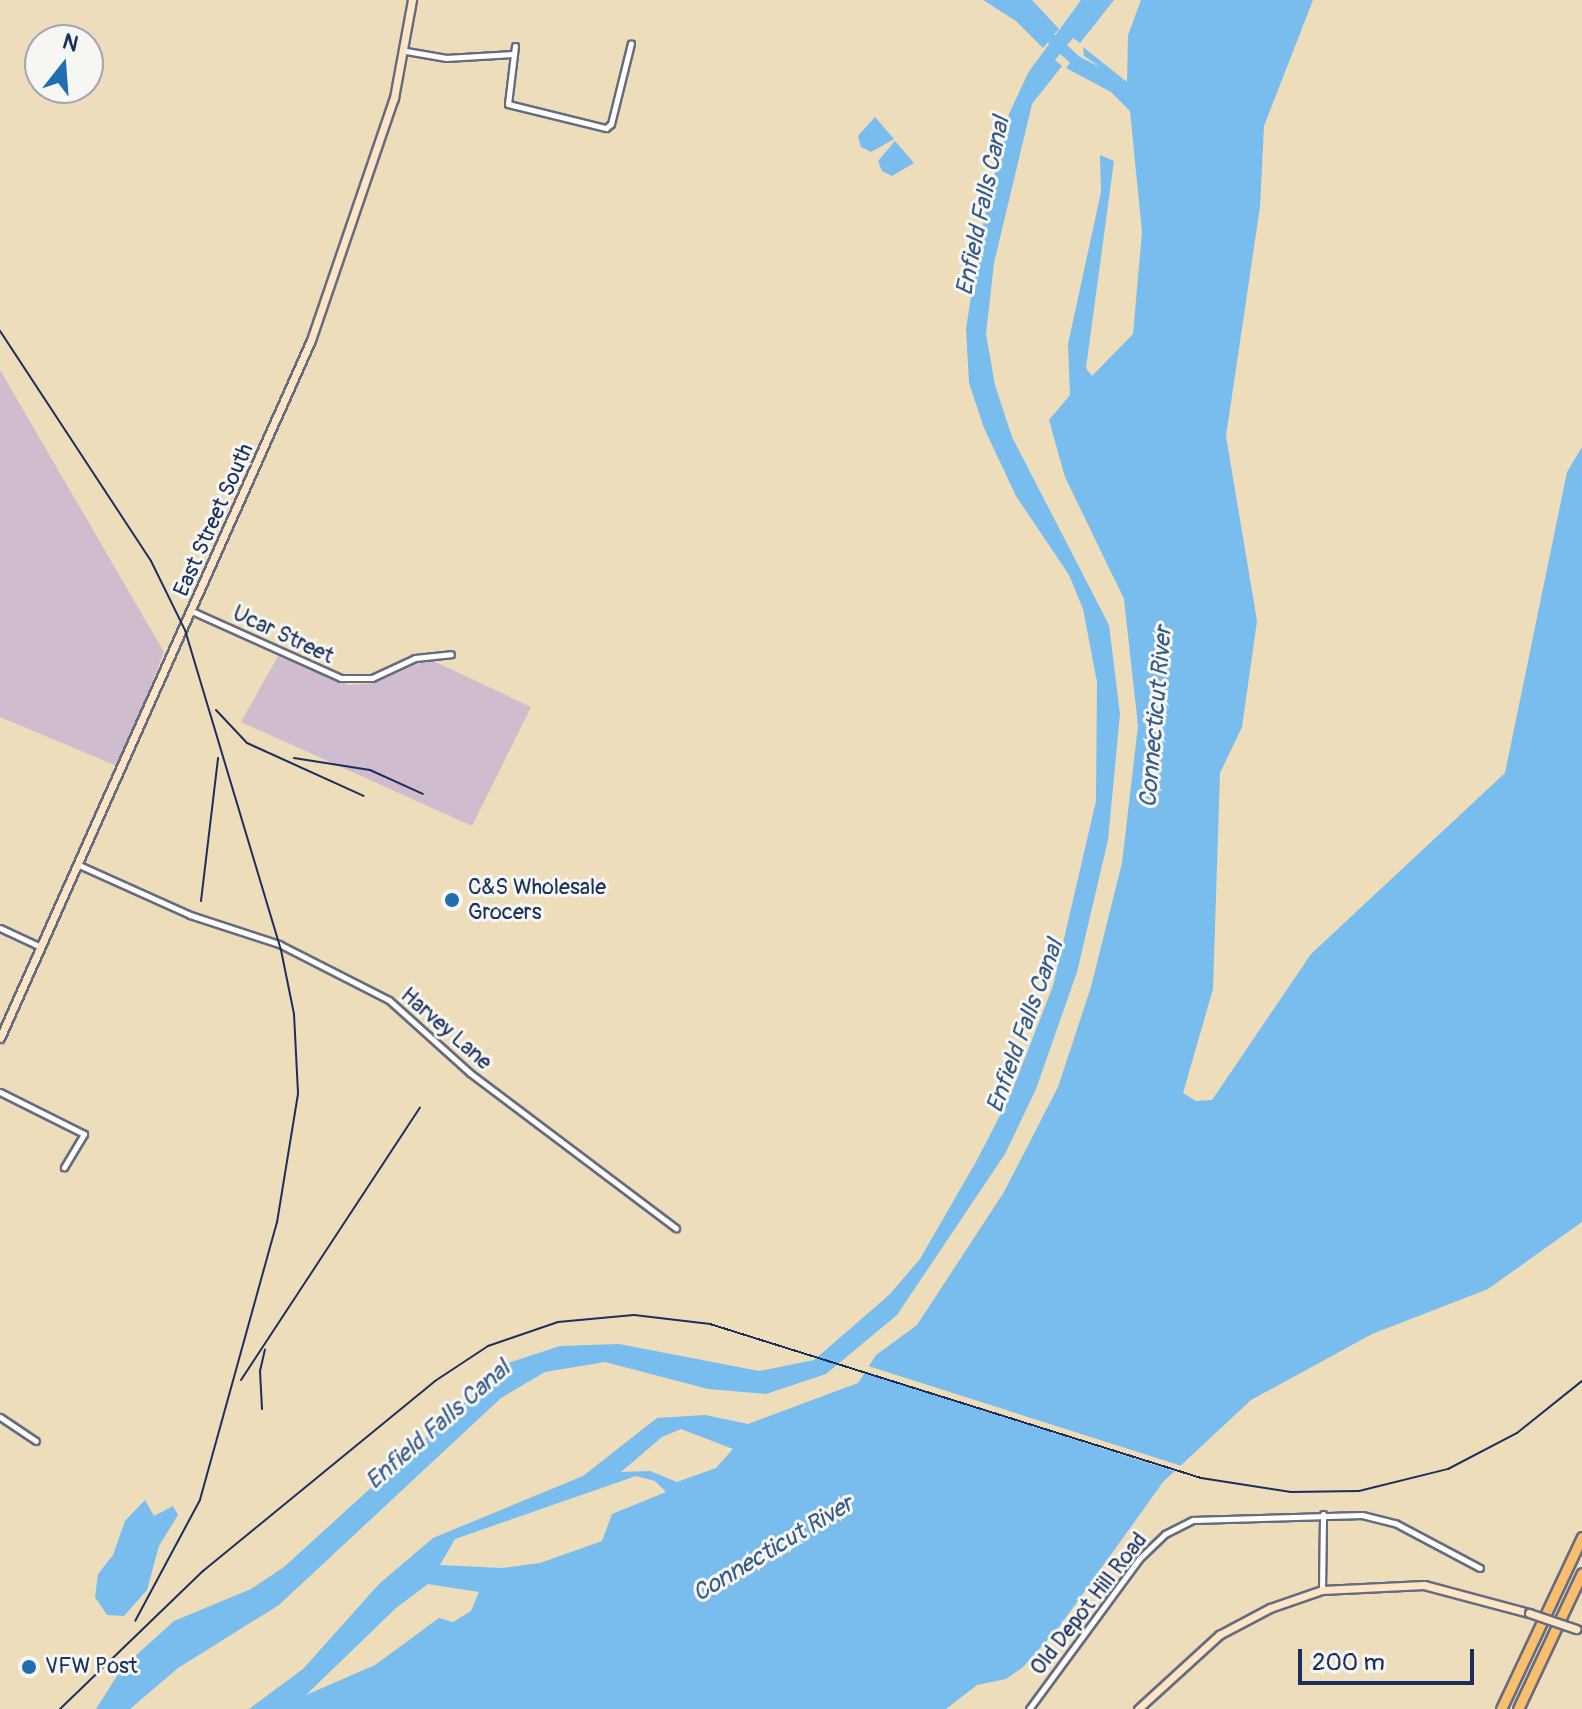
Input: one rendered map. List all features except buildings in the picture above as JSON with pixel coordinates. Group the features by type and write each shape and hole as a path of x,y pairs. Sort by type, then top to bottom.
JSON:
{"highway":[{"path":"1501,1709 1582,1537"},
{"path":"1518,1709 1582,1573"}],"main road":[{"name":"East Street South","path":"0,1038 194,612 311,340 406,51 412,0"},
{"path":"1138,1709 1219,1635 1270,1608 1322,1590 1424,1585 1579,1630"}],"street":[{"path":"515,46 508,104 606,128 612,121 631,43"},
{"path":"406,51 446,58 513,54"},
{"name":"Ucar Street","path":"194,612 341,678 372,678 415,658 451,654"},
{"name":"Harvey Lane","path":"79,865 190,915 279,944 389,1000 470,1073 676,1228"},
{"path":"0,928 41,947"},
{"path":"0,1092 84,1134 64,1167"},
{"path":"0,1417 36,1441"},
{"path":"1322,1590 1323,1514"},
{"name":"Old Depot Hill Road","path":"1029,1709 1131,1570 1165,1534 1215,1516 1323,1514 1395,1523 1480,1568"}],"shaded area":[{"path":"0,370 164,652 119,767 0,717"},
{"path":"278,656 349,685 375,683 429,659 531,707 472,826 241,722"}],"water":[{"path":"983,0 1032,0 1059,29 1043,48 1016,21"},
{"path":"1081,0 1114,0 1080,43 1073,38 1055,60 1062,66 1032,104 994,263 986,334 995,385 1012,437 1109,625 1120,714 1108,840 1077,972 1036,1089 1005,1154 897,1315 826,1374 766,1394 708,1389 605,1362 545,1372 501,1398 279,1605 178,1668 130,1709 96,1709 122,1668 174,1621 251,1589 284,1567 508,1363 560,1346 619,1344 759,1371 814,1360 889,1295 920,1259 1010,1096 1053,986 1096,801 1097,682 1083,609 1069,575 1016,496 984,428 969,383 966,329 981,232 1009,114 1028,73"},
{"name":"Connecticut River","path":"1141,0 1313,0 1264,126 1260,207 1226,436 1257,621 1242,727 1220,773 1213,989 1183,1093 1196,1101 1212,1100 1311,954 1505,773 1567,472 1582,447 1582,1222 1488,1289 1372,1334 1251,1400 1163,1482 1059,1627 1023,1667 1006,1679 977,1685 946,1709 249,1709 303,1669 379,1584 433,1538 583,1476 657,1418 705,1415 748,1424 858,1383 876,1355 917,1325 1004,1192 1058,1087 1091,987 1122,863 1138,726 1124,599 1065,477 1049,420 1070,395 1068,344 1101,192 1100,155 1114,161 1086,368 1092,376 1133,334 1142,232 1130,111 1111,92 1066,68 1076,55 1100,67 1084,56 1083,47 1127,82 1128,35","holes":["681,1429 733,1449 716,1468 677,1482 650,1471 621,1472 662,1437","636,1476 655,1481 666,1492 612,1514 602,1541 540,1563 502,1568 440,1565 455,1539","428,1584 479,1592 471,1611 453,1622 439,1618 375,1665 306,1695 396,1608"]},
{"path":"875,117 894,139 871,152 861,147 858,136"},
{"path":"895,141 914,163 892,176 882,171 878,161"},
{"path":"145,1500 154,1516 173,1506 178,1515 159,1546 147,1590 124,1616 107,1615 95,1597 98,1574 113,1555 125,1521"}],"pier":[{"path":"865,1365 1185,1467 1180,1473 861,1372"}],"waterway":[{"path":"1053,40 1082,66"}],"railway":[{"path":"0,331 151,561 185,630 281,950 294,1014 298,1094 277,1222 200,1500 135,1621"},
{"path":"216,710 247,743 364,796"},
{"path":"201,901 218,758"},
{"path":"294,758 370,770 423,794"},
{"path":"241,1380 420,1107"},
{"path":"60,1709 203,1571 435,1381 488,1346 558,1322 634,1315 710,1324 1201,1478 1291,1492 1359,1491 1448,1469 1517,1433 1582,1381"},
{"path":"262,1409 260,1371 265,1350"}],"place":[{"name":"C&S Wholesale Grocers","path":"452,900"},
{"name":"VFW Post","path":"29,1667"}],"water label":[{"name":"Enfield Falls Canal","path":"983,206"},
{"name":"Enfield Falls Canal","path":"1025,1026"},
{"name":"Enfield Falls Canal","path":"438,1425"}]}
